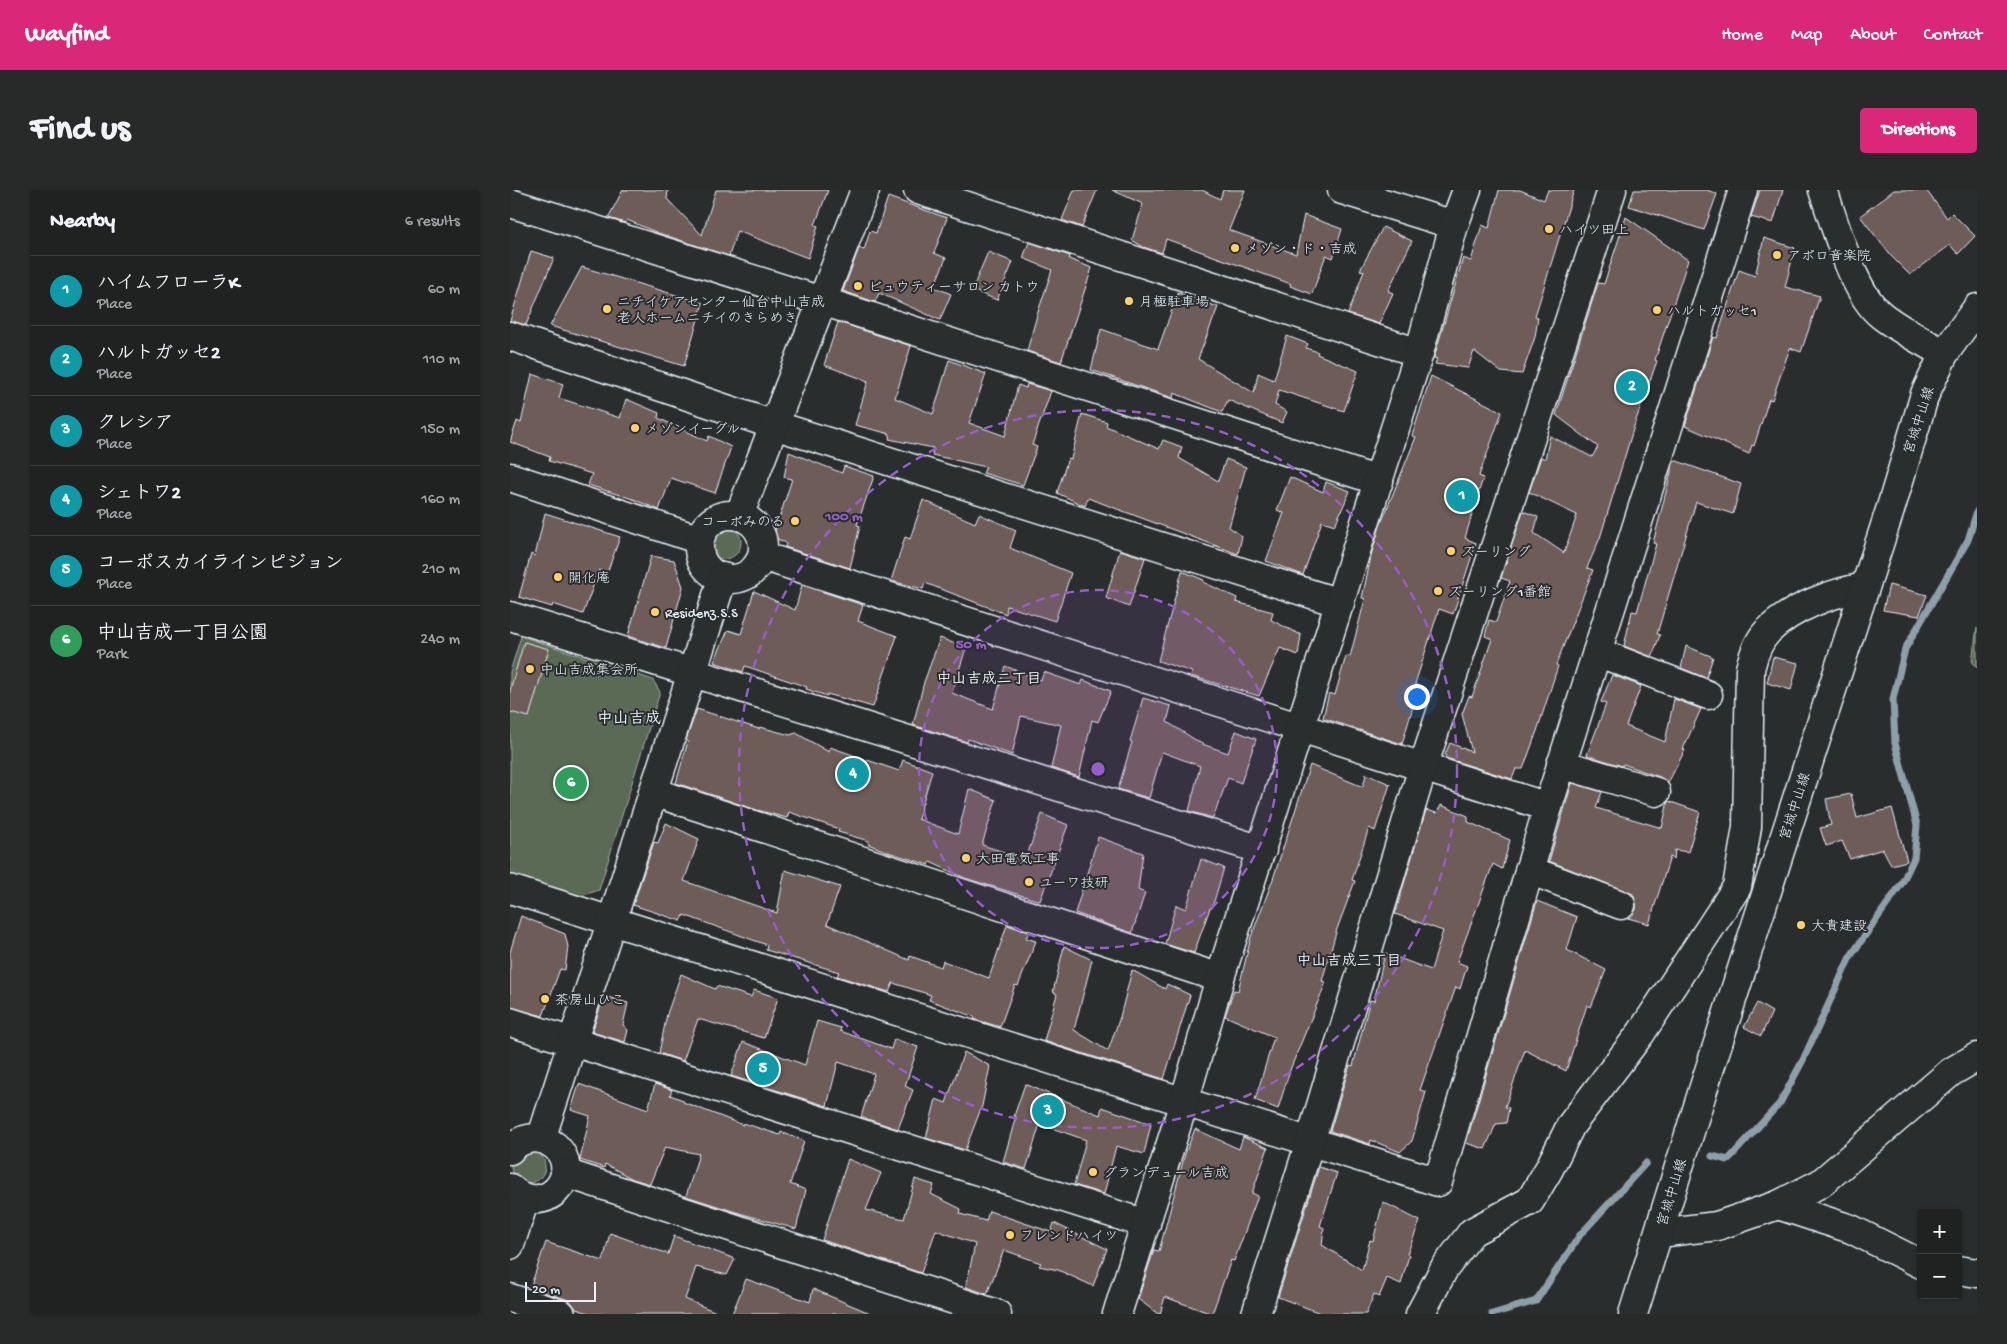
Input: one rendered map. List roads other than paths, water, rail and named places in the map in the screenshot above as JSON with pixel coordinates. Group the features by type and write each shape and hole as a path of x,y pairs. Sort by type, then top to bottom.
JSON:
{"street":[{"path":"739,516 865,190"},
{"path":"918,190 1419,354"},
{"path":"1342,190 1454,225"},
{"path":"1117,1314 1184,1102 1220,978 1419,354 1454,225 1467,190"},
{"path":"1256,1314 1423,767 1612,190"},
{"path":"510,889 1438,1182 1561,764 1744,190"},
{"path":"1823,190 1853,272 1870,304 1881,316 1944,354"},
{"path":"510,203 822,301 1379,481"},
{"name":"宮城中山線","path":"1634,1314 1658,1233 1925,394 1944,354 1977,308"},
{"path":"510,336 774,425 1340,603"},
{"path":"510,477 700,540"},
{"path":"728,515 739,516 748,520 756,527 761,536 762,556 750,572 732,578 723,578 714,574 702,559 699,550 700,540 703,530 710,522 728,515"},
{"path":"762,556 1548,807"},
{"path":"541,1139 723,578"},
{"path":"1420,1314 1444,1269 1472,1232 1530,1201 1550,1170 1571,1126 1641,1033 1737,887 1747,827 1750,669 1754,654 1767,632 1805,606 1830,596 1865,587"},
{"path":"512,625 692,672 1262,850"},
{"path":"1597,652 1708,695"},
{"path":"1561,764 1656,792"},
{"path":"653,792 1220,978"},
{"path":"1529,870 1621,905"},
{"path":"510,1022 1146,1224"},
{"path":"1658,1233 1716,1226 1778,1205 1821,1183 1951,1072 1977,1057"},
{"path":"510,1150 522,1140 531,1138 541,1139 556,1148 562,1155 565,1173 563,1181 551,1195 543,1199 518,1194 510,1245"},
{"path":"565,1173 997,1314"},
{"path":"1778,1205 1851,1229 1917,1262"},
{"path":"1962,1271 1977,1273"},
{"path":"510,1298 561,1314"}],"waterway":[{"path":"1712,1156 1728,1160 1780,1103 1803,1060 1850,957 1902,883 1914,858 1917,825 1895,743 1893,699 1905,649 1968,540 1977,511"},
{"path":"1492,1314 1536,1301 1580,1235 1646,1163"}],"place":[{"name":"ハイツ田上","path":"1549,229"},
{"name":"メゾン・ド・吉成","path":"1235,248"},
{"name":"アポロ音楽院","path":"1777,255"},
{"name":"ビュウティーサロン カトウ","path":"858,286"},
{"name":"月極駐車場","path":"1129,301"},
{"name":"ニチイケアセンター仙台中山吉成 老人ホームニチイのきらめき","path":"607,309"},
{"name":"ハルトガッセ1","path":"1657,310"},
{"name":"ハルトガッセ2","path":"1632,387"},
{"name":"メゾンイーグル","path":"635,428"},
{"name":"ハイムフローラK","path":"1462,496"},
{"name":"コーポみのる","path":"795,521"},
{"name":"ズーリング","path":"1451,551"},
{"name":"開化庵","path":"558,577"},
{"name":"ズーリング1番館","path":"1438,591"},
{"name":"Residenz.S.S","path":"655,612"},
{"name":"中山吉成集会所","path":"530,669"},
{"name":"シェトワ2","path":"853,774"},
{"name":"中山吉成一丁目公園","path":"571,783"},
{"name":"大田電気工事","path":"966,858"},
{"name":"ユーワ技研","path":"1029,882"},
{"name":"大貴建設","path":"1801,925"},
{"name":"茶房山ひこ","path":"545,999"},
{"name":"コーポスカイラインピジョン","path":"763,1069"},
{"name":"クレシア","path":"1048,1111"},
{"name":"グランデュール吉成","path":"1093,1172"},
{"name":"フレンドハイツ","path":"1010,1235"}],"district":[{"name":"中山吉成二丁目","path":"989,678"},
{"name":"中山吉成","path":"629,717"},
{"name":"中山吉成三丁目","path":"1349,960"}]}
